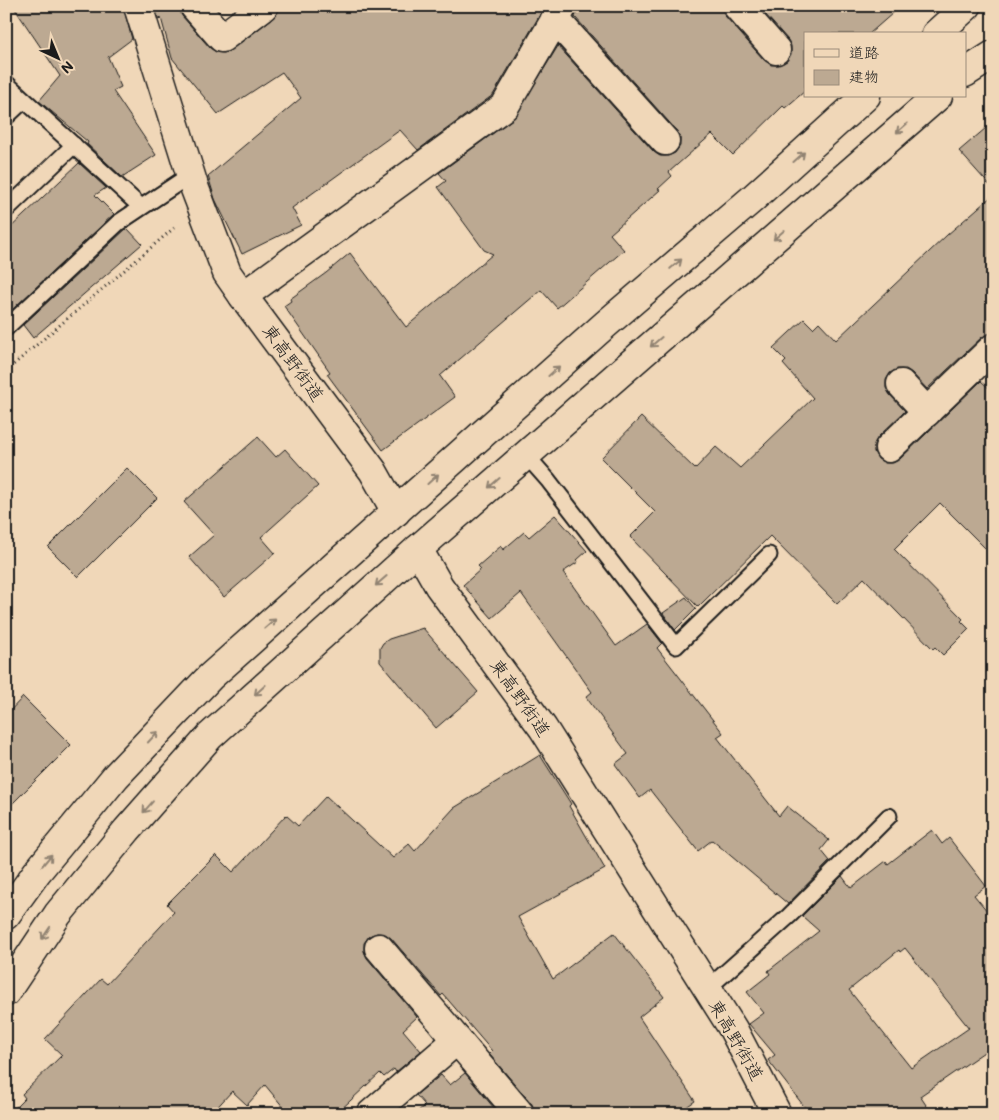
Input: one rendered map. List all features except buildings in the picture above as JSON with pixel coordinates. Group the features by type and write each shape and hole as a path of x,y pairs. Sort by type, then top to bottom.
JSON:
{"street":[{"name":"東高野街道","path":"138,6 190,175 227,273 373,471 439,586 543,728 733,1030 777,1114"},
{"path":"194,6 222,38 264,6"},
{"path":"737,6 776,50"},
{"path":"938,32 967,6"},
{"path":"243,296 505,106 559,12 665,141"},
{"path":"966,72 993,55"},
{"path":"10,900 37,872 116,776 210,677 606,324 751,200 864,98"},
{"path":"6,992 58,914 127,830 210,736 418,549 936,98"},
{"path":"889,448 993,348"},
{"path":"901,384 927,412"},
{"path":"379,948 520,1114"},
{"path":"371,1114 457,1040"}],"lane":[{"path":"6,83 141,208"},
{"path":"6,117 24,100"},
{"path":"6,210 74,146"},
{"path":"6,328 118,223 190,175"},
{"path":"526,455 548,480 676,646 769,555"},
{"path":"707,989 788,916 889,816"}],"path":[{"path":"6,372 173,229 203,212"}]}
